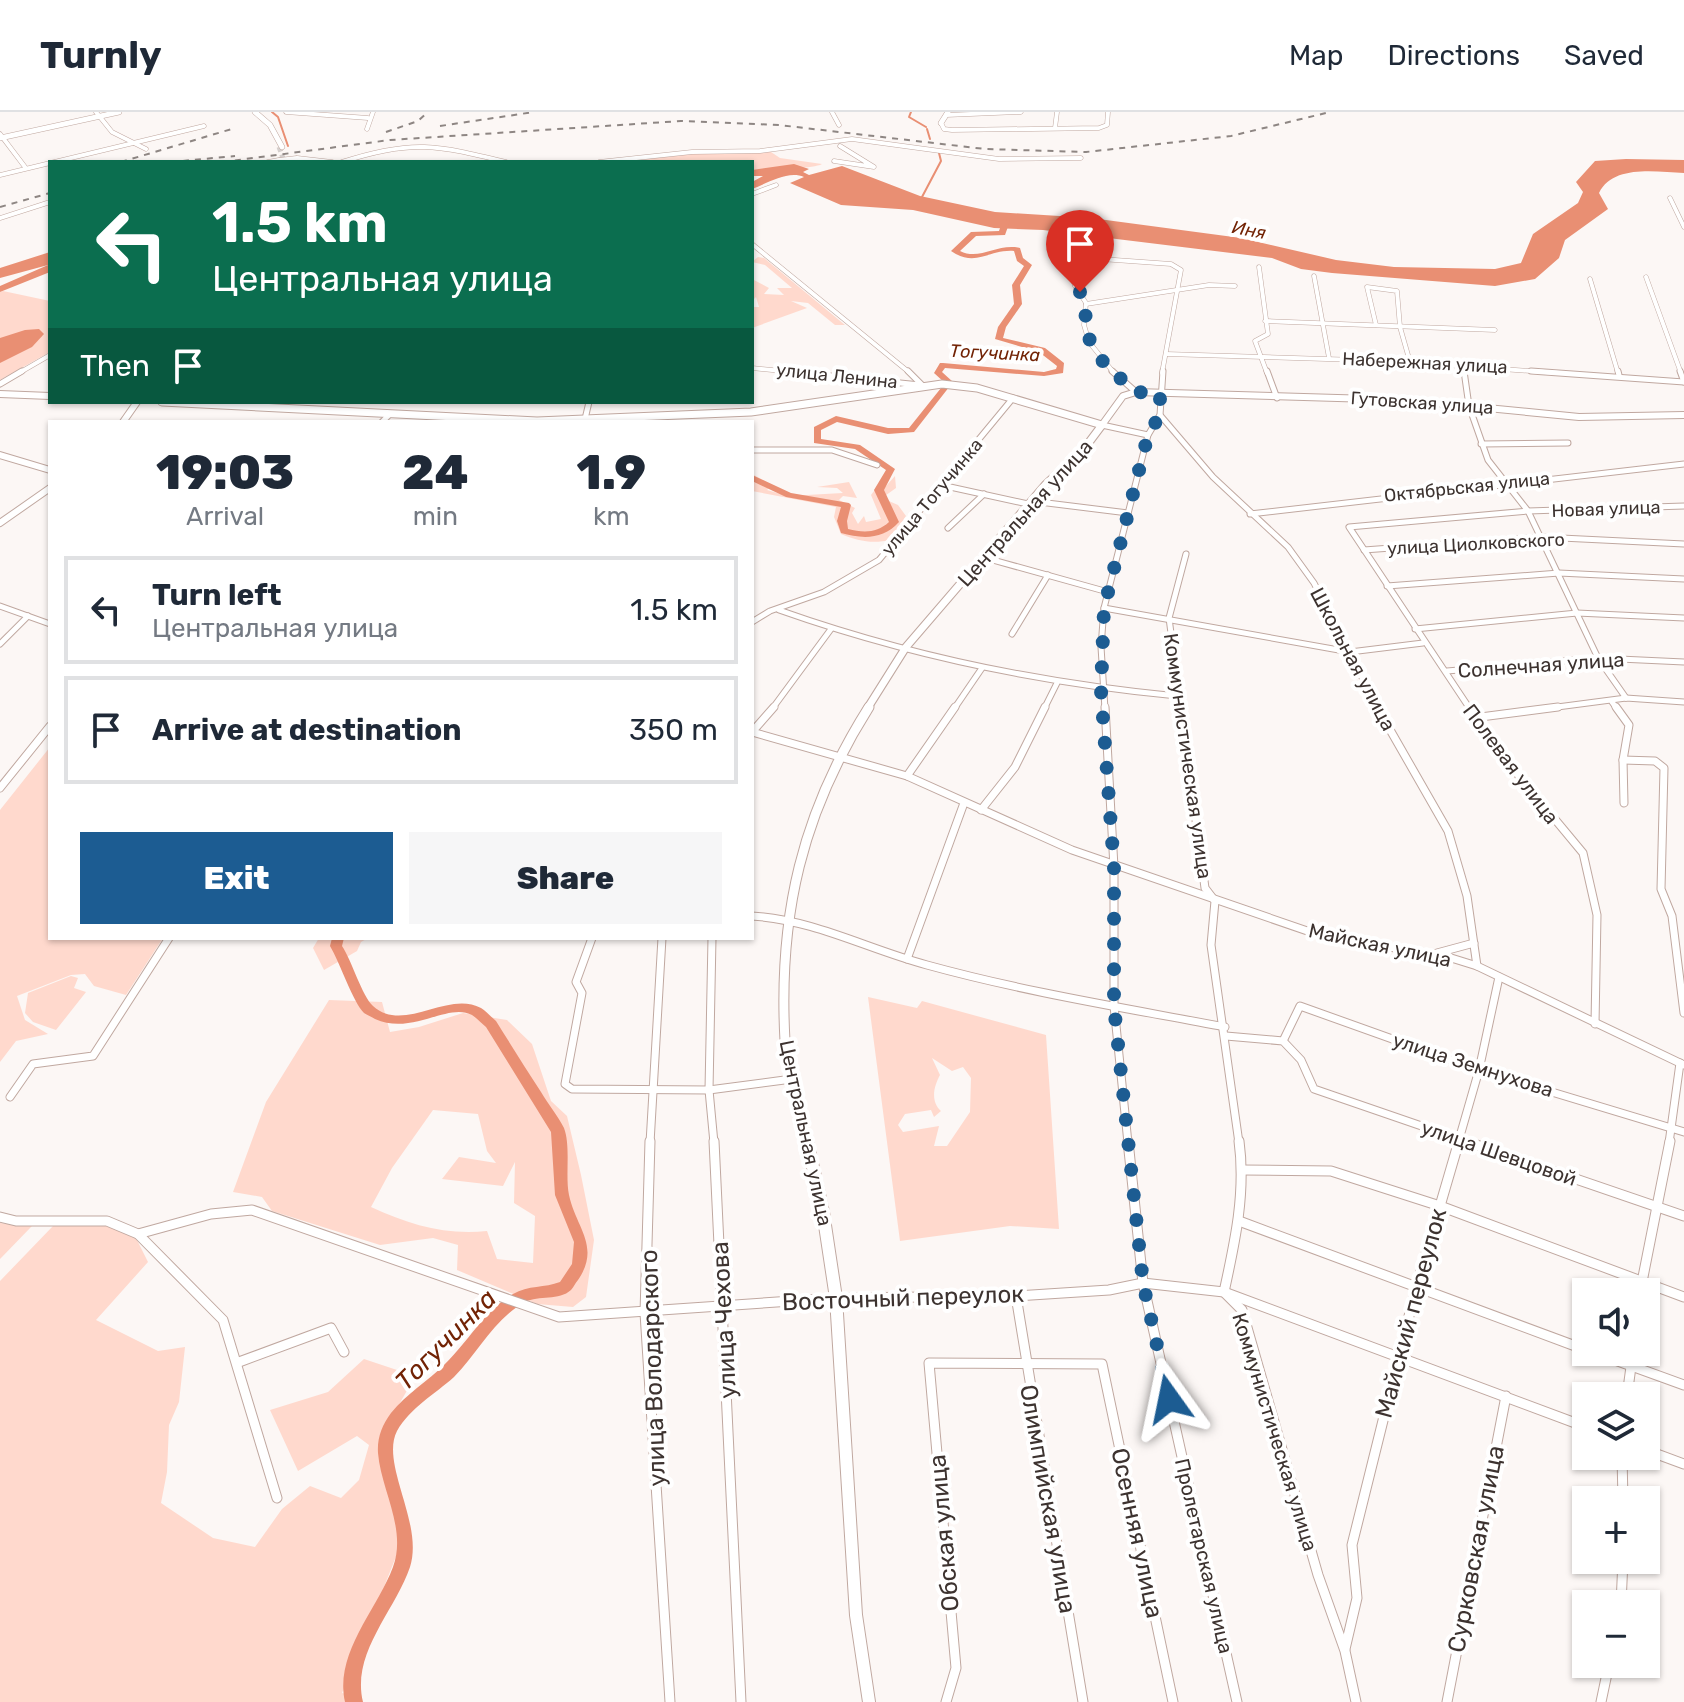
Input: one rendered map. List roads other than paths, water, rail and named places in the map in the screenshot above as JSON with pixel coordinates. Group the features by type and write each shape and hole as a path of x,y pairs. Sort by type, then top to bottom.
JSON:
{"main road":[{"path":"1,136 119,112"},
{"path":"255,112 277,137 280,147"},
{"path":"561,420 771,410 942,384 1013,398 1102,425"},
{"path":"199,404 516,420"},
{"path":"1073,416 1092,440"},
{"path":"1082,425 1102,425"},
{"name":"Центральная улица","path":"867,1701 856,1615 836,1298 823,1212 785,1043 787,916 814,811 838,756 906,647 1029,503 1092,440 1102,425"}],"street":[{"path":"286,112 368,118"},
{"path":"367,129 368,118 373,112"},
{"path":"832,112 839,125"},
{"path":"1021,112 1016,115 947,113 941,123 944,129 952,130 1103,127 1108,112"},
{"path":"1055,128 1057,112"},
{"path":"99,114 112,132 146,149"},
{"path":"56,160 204,126"},
{"path":"1,136 25,167"},
{"path":"627,160 840,145 858,139 937,153 999,159 1081,158"},
{"path":"348,160 382,149 437,145 498,160"},
{"path":"840,145 874,167 834,161 841,155 840,145"},
{"path":"288,160 314,160"},
{"path":"0,175 48,162"},
{"path":"754,193 776,185"},
{"path":"1670,198 1684,227"},
{"path":"0,218 48,203"},
{"path":"754,246 922,385"},
{"path":"1101,259 1177,266 1181,270 1160,393 1160,415"},
{"path":"1068,262 1075,286 1086,304 1085,332 1094,351 1136,392 1123,396 1102,425 1148,435"},
{"path":"1259,267 1268,334 1255,341 1277,398"},
{"path":"1314,276 1329,358"},
{"path":"1646,277 1684,382"},
{"path":"1590,279 1619,375"},
{"path":"1086,304 1178,290 1235,286"},
{"path":"1376,325 1367,287 1397,291 1400,327 1410,362"},
{"path":"1265,321 1495,330"},
{"name":"Набережная улица","path":"1166,354 1410,362 1684,382"},
{"path":"0,384 48,356"},
{"path":"1463,365 1469,406 1488,460 1528,511 1598,658 1626,698"},
{"name":"улица Ленина","path":"754,368 922,385"},
{"name":"Гутовская улица","path":"1136,392 1392,399 1579,417 1684,415"},
{"path":"0,394 48,396"},
{"name":"улица Тогучинка","path":"754,621 824,592 879,560 1013,398"},
{"path":"330,411 332,404"},
{"path":"585,419 589,404"},
{"path":"384,420 390,414"},
{"name":"Пролетарская улица","path":"1160,415 1148,435 1104,608 1101,691 1114,867 1114,1006 1143,1283 1237,1702"},
{"name":"Школьная улица","path":"1160,415 1213,477 1288,547 1314,583 1388,729 1421,779 1448,831 1467,896 1477,966"},
{"path":"1481,444 1568,443"},
{"path":"754,450 811,448 860,456 877,465"},
{"path":"0,455 48,469"},
{"name":"Октябрьская улица","path":"1250,514 1684,464"},
{"path":"941,485 1029,503 1128,513"},
{"path":"0,523 48,489"},
{"path":"948,528 984,494"},
{"name":"Новая улица","path":"1349,527 1528,511 1684,506"},
{"name":"Полевая улица","path":"1349,527 1423,643 1447,671 1473,718 1583,853 1590,870 1600,973 1595,1024"},
{"name":"улица Циолковского","path":"1364,550 1541,537 1684,544"},
{"name":"Коммунистическая улица","path":"1186,554 1169,618 1205,888 1215,901 1211,945 1226,1031 1242,1170 1239,1221 1224,1292 1242,1310 1318,1575 1345,1651 1356,1702"},
{"path":"982,557 1108,592"},
{"path":"1387,586 1559,573 1684,579"},
{"path":"1012,634 1048,575"},
{"path":"0,606 48,623"},
{"path":"1104,608 1350,652 1423,643"},
{"path":"779,610 831,629 982,668 1101,691 1177,696"},
{"path":"1415,629 1577,613 1684,618"},
{"path":"0,644 28,616"},
{"path":"754,730 794,684 831,629"},
{"name":"Солнечная улица","path":"1447,671 1598,658 1684,662"},
{"path":"907,776 982,668"},
{"path":"981,810 1005,782 1057,683"},
{"path":"1473,718 1626,698 1684,702"},
{"path":"1612,702 1629,725 1623,760 1624,803"},
{"path":"0,788 48,728"},
{"name":"Майская улица","path":"754,733 907,776 1114,867 1319,935 1431,954 1477,966 1682,1064"},
{"path":"1623,760 1655,761 1664,768 1661,889 1672,916 1684,1013"},
{"path":"907,959 964,803"},
{"path":"754,916 787,916 817,923 907,959 1283,1041"},
{"path":"10,1097 33,1064 93,1056 168,940"},
{"path":"591,940 576,982 582,993 573,1027 565,1084 572,1089 709,1090 793,1079"},
{"name":"улица Володарского","path":"662,940 653,1048 645,1313 670,1702"},
{"name":"улица Чехова","path":"712,940 709,1090 723,1304 741,1702"},
{"path":"1431,954 1474,943"},
{"name":"Майский переулок","path":"1345,1651 1357,1598 1352,1545 1397,1359 1479,1070 1499,977"},
{"name":"улица Земнухова","path":"1283,1041 1300,1006 1479,1070 1684,1132"},
{"name":"улица Шевцовой","path":"1283,1041 1301,1060 1314,1089 1684,1216"},
{"path":"1643,1278 1682,1064"},
{"path":"1242,1170 1331,1171 1440,1206 1619,1278"},
{"name":"Восточный переулок","path":"138,1234 211,1214 252,1210 389,1255 521,1306 559,1317 836,1298 1016,1296 1109,1290 1143,1283 1224,1292 1397,1359 1572,1422"},
{"path":"0,1217 16,1221 107,1221 138,1234 223,1320 239,1362 277,1498"},
{"path":"1239,1221 1572,1345"},
{"path":"1660,1291 1684,1297"},
{"name":"Олимпийская улица","path":"1016,1296 1024,1364 1083,1702"},
{"path":"239,1362 331,1328 344,1352"},
{"name":"Обская улица","path":"946,1702 956,1668 929,1363 1024,1364"},
{"name":"Осенняя улица","path":"1024,1364 1102,1364 1173,1702"},
{"path":"1629,1382 1631,1366 1684,1385"},
{"name":"Сурковская улица","path":"1447,1702 1506,1396"},
{"path":"1660,1455 1684,1464"},
{"path":"1601,1702 1606,1678"}],"waterway":[{"path":"272,112 278,117 288,146"},
{"path":"911,112 909,117 926,127"},
{"path":"927,129 930,139"},
{"path":"922,197 941,161 939,153"},
{"name":"Тогучинка","path":"754,479 789,495 846,505 842,521 844,531 864,535 884,531 894,522 879,490 891,469 857,447 817,441 817,429 836,419 888,431 911,430 949,382 938,373 943,365 1044,374 1060,371 1061,365 1042,350 999,339 1002,327 1018,304 1016,285 1028,265 1020,259 1017,250 1002,249 972,257 955,251 974,234 1002,233 1006,221"},
{"name":"Тогучинка","path":"338,940 336,946 370,1011 387,1019 403,1020 463,1007 477,1012 491,1024 558,1131 562,1195 581,1242 579,1266 565,1286 525,1295 507,1306 448,1372 403,1411 388,1432 386,1458 404,1530 405,1555 359,1654 351,1689 354,1702"}],"tunnel":[{"path":"279,147 284,160"}],"railway":[{"path":"386,132 418,121 428,112"},
{"path":"440,126 534,112"},
{"path":"238,160 390,140 681,121 779,125 985,149 1086,152 1231,136 1330,112"},
{"path":"128,160 235,128"},
{"path":"192,160 235,156"},
{"path":"0,207 48,194"}],"water label":[{"name":"Иня","path":"1249,230"}]}
